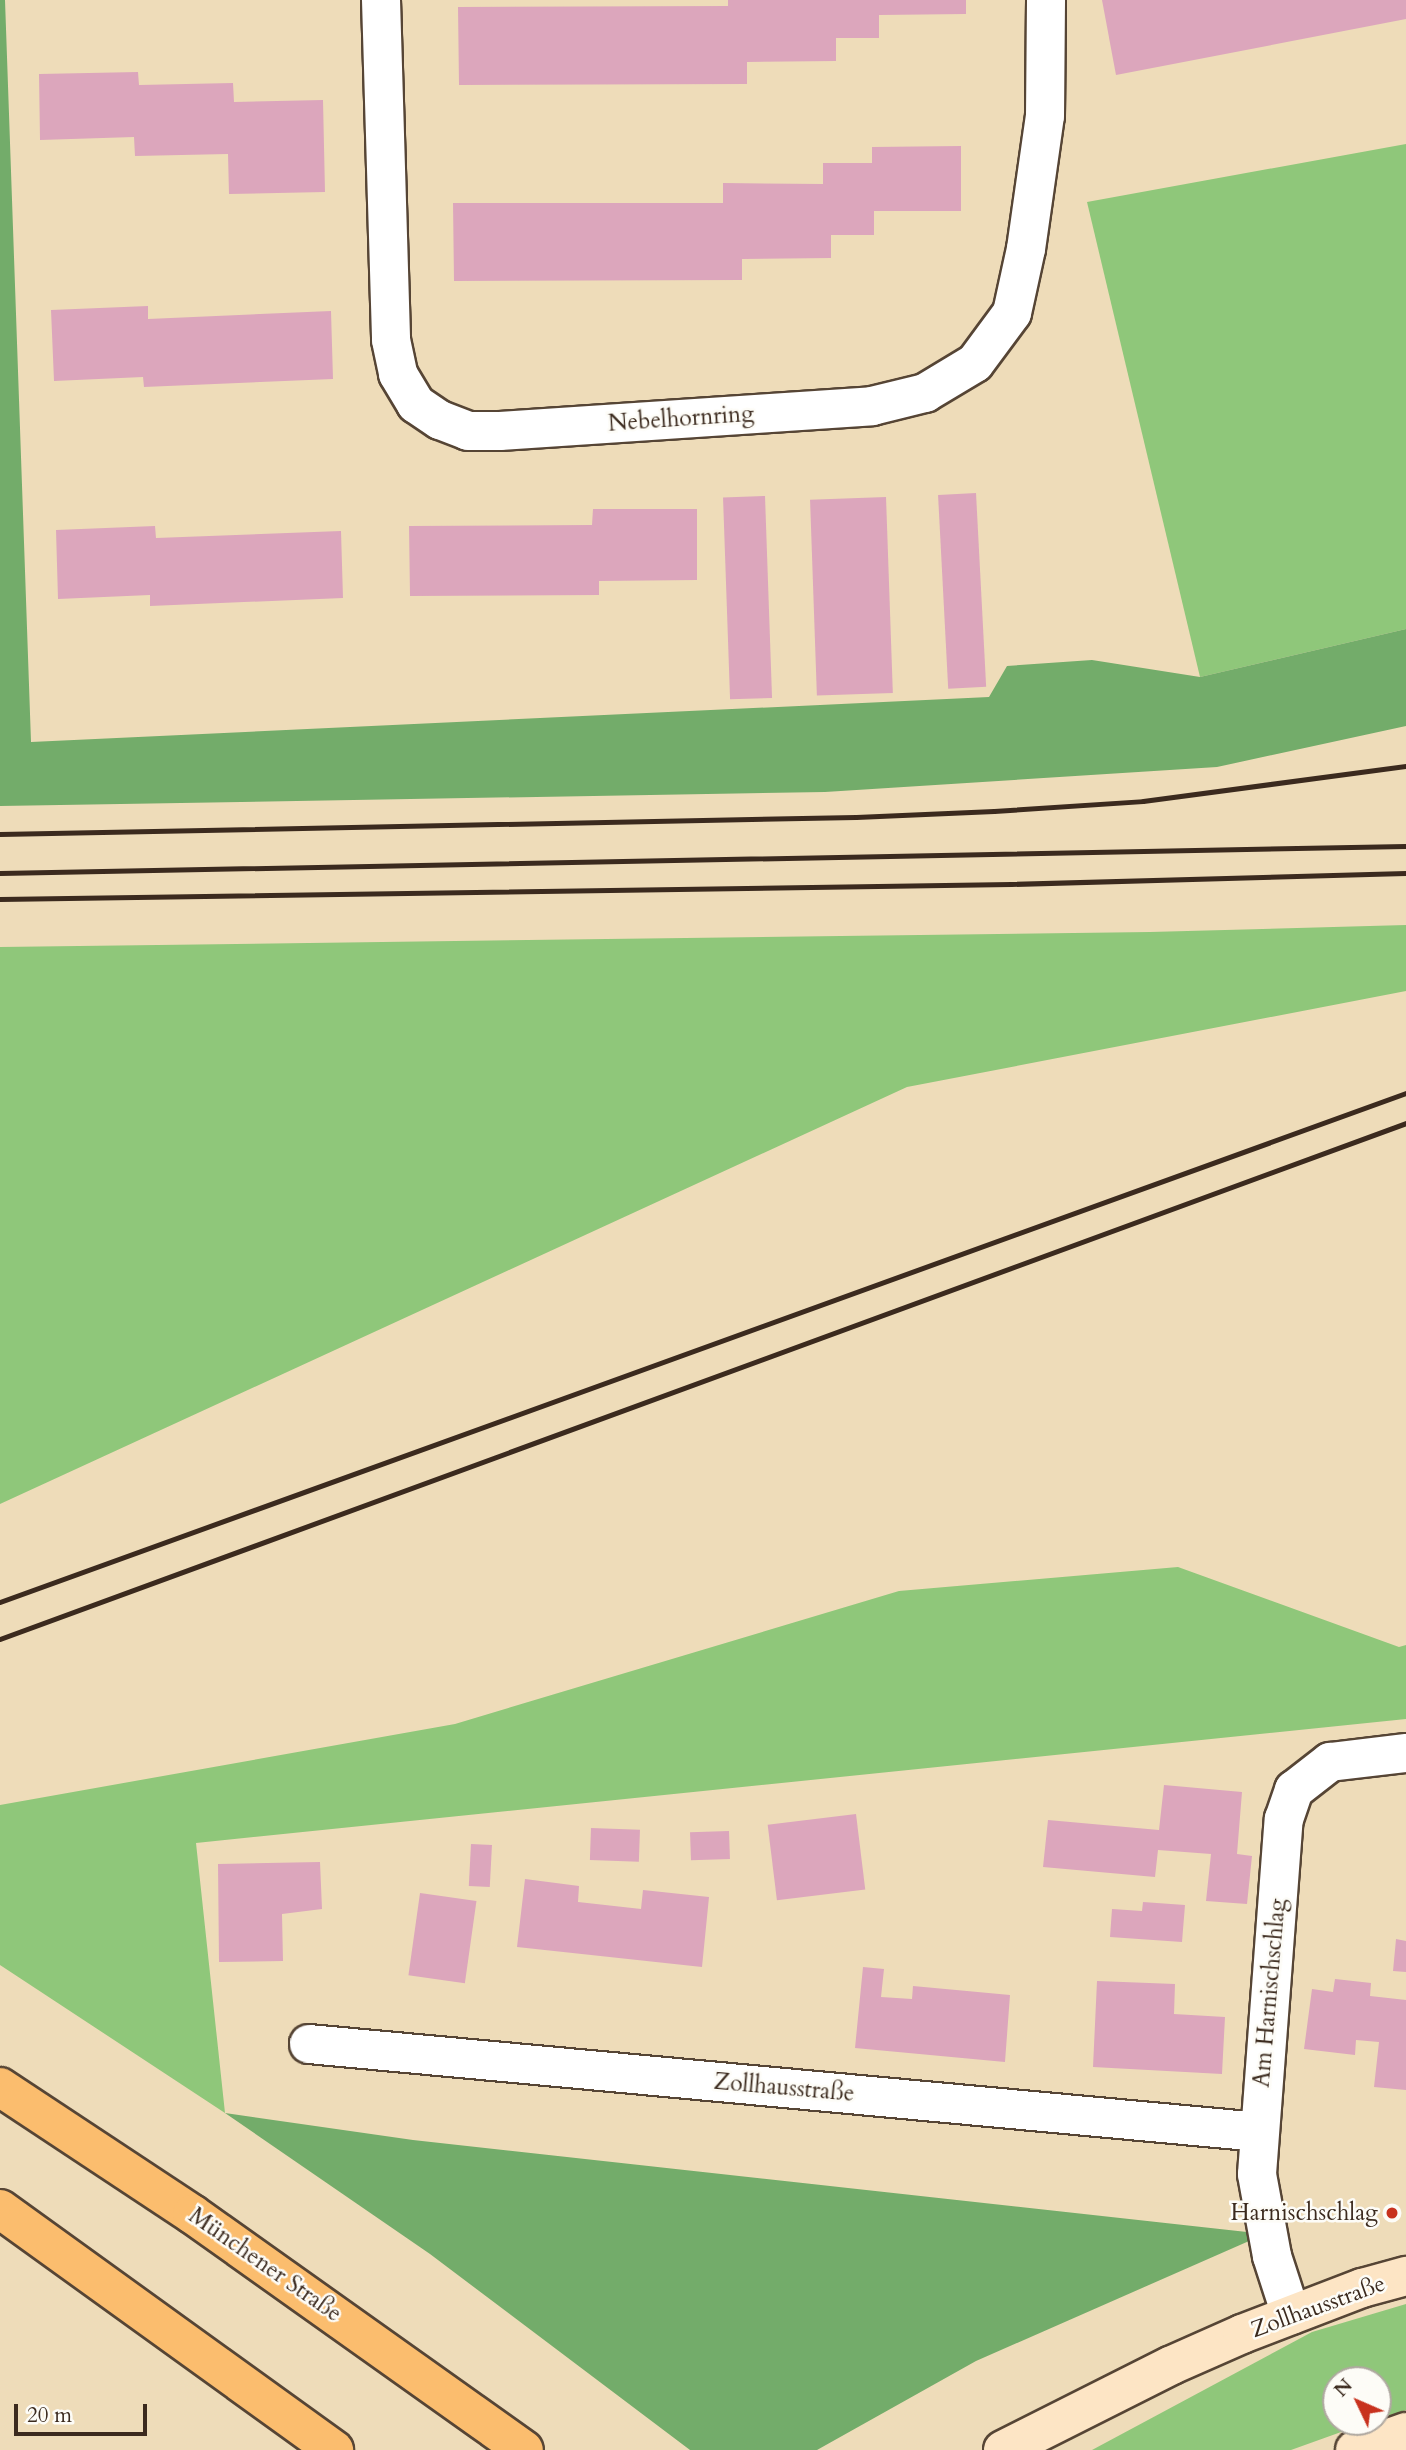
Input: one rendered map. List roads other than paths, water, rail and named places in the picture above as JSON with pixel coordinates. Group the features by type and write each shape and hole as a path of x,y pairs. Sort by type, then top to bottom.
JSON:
{"main road":[{"name":"Münchener Straße","path":"0,2087 192,2214 524,2450"},
{"path":"0,2209 334,2450"},
{"name":"Zollhausstraße","path":"1003,2450 1172,2365 1291,2315 1406,2276"},
{"path":"1355,2450 1406,2432"}],"street":[{"name":"Nebelhornring","path":"381,0 391,340 398,374 416,404 440,420 468,431 872,406 925,393 975,363 1012,313 1026,249 1045,116 1045,0"},
{"name":"Am Harnischschlag","path":"1291,2315 1262,2212 1257,2174 1284,1819 1294,1790 1330,1762 1406,1753"},
{"name":"Zollhausstraße","path":"309,2044 1259,2132"}],"railway":[{"path":"0,834 856,817 994,811 1143,801 1406,766"},
{"path":"0,873 1406,846"},
{"path":"0,899 1011,884 1406,873"},
{"path":"0,1602 1406,1093"},
{"path":"0,1639 1406,1123"}],"place":[{"name":"Harnischschlag","path":"1392,2213"}]}
